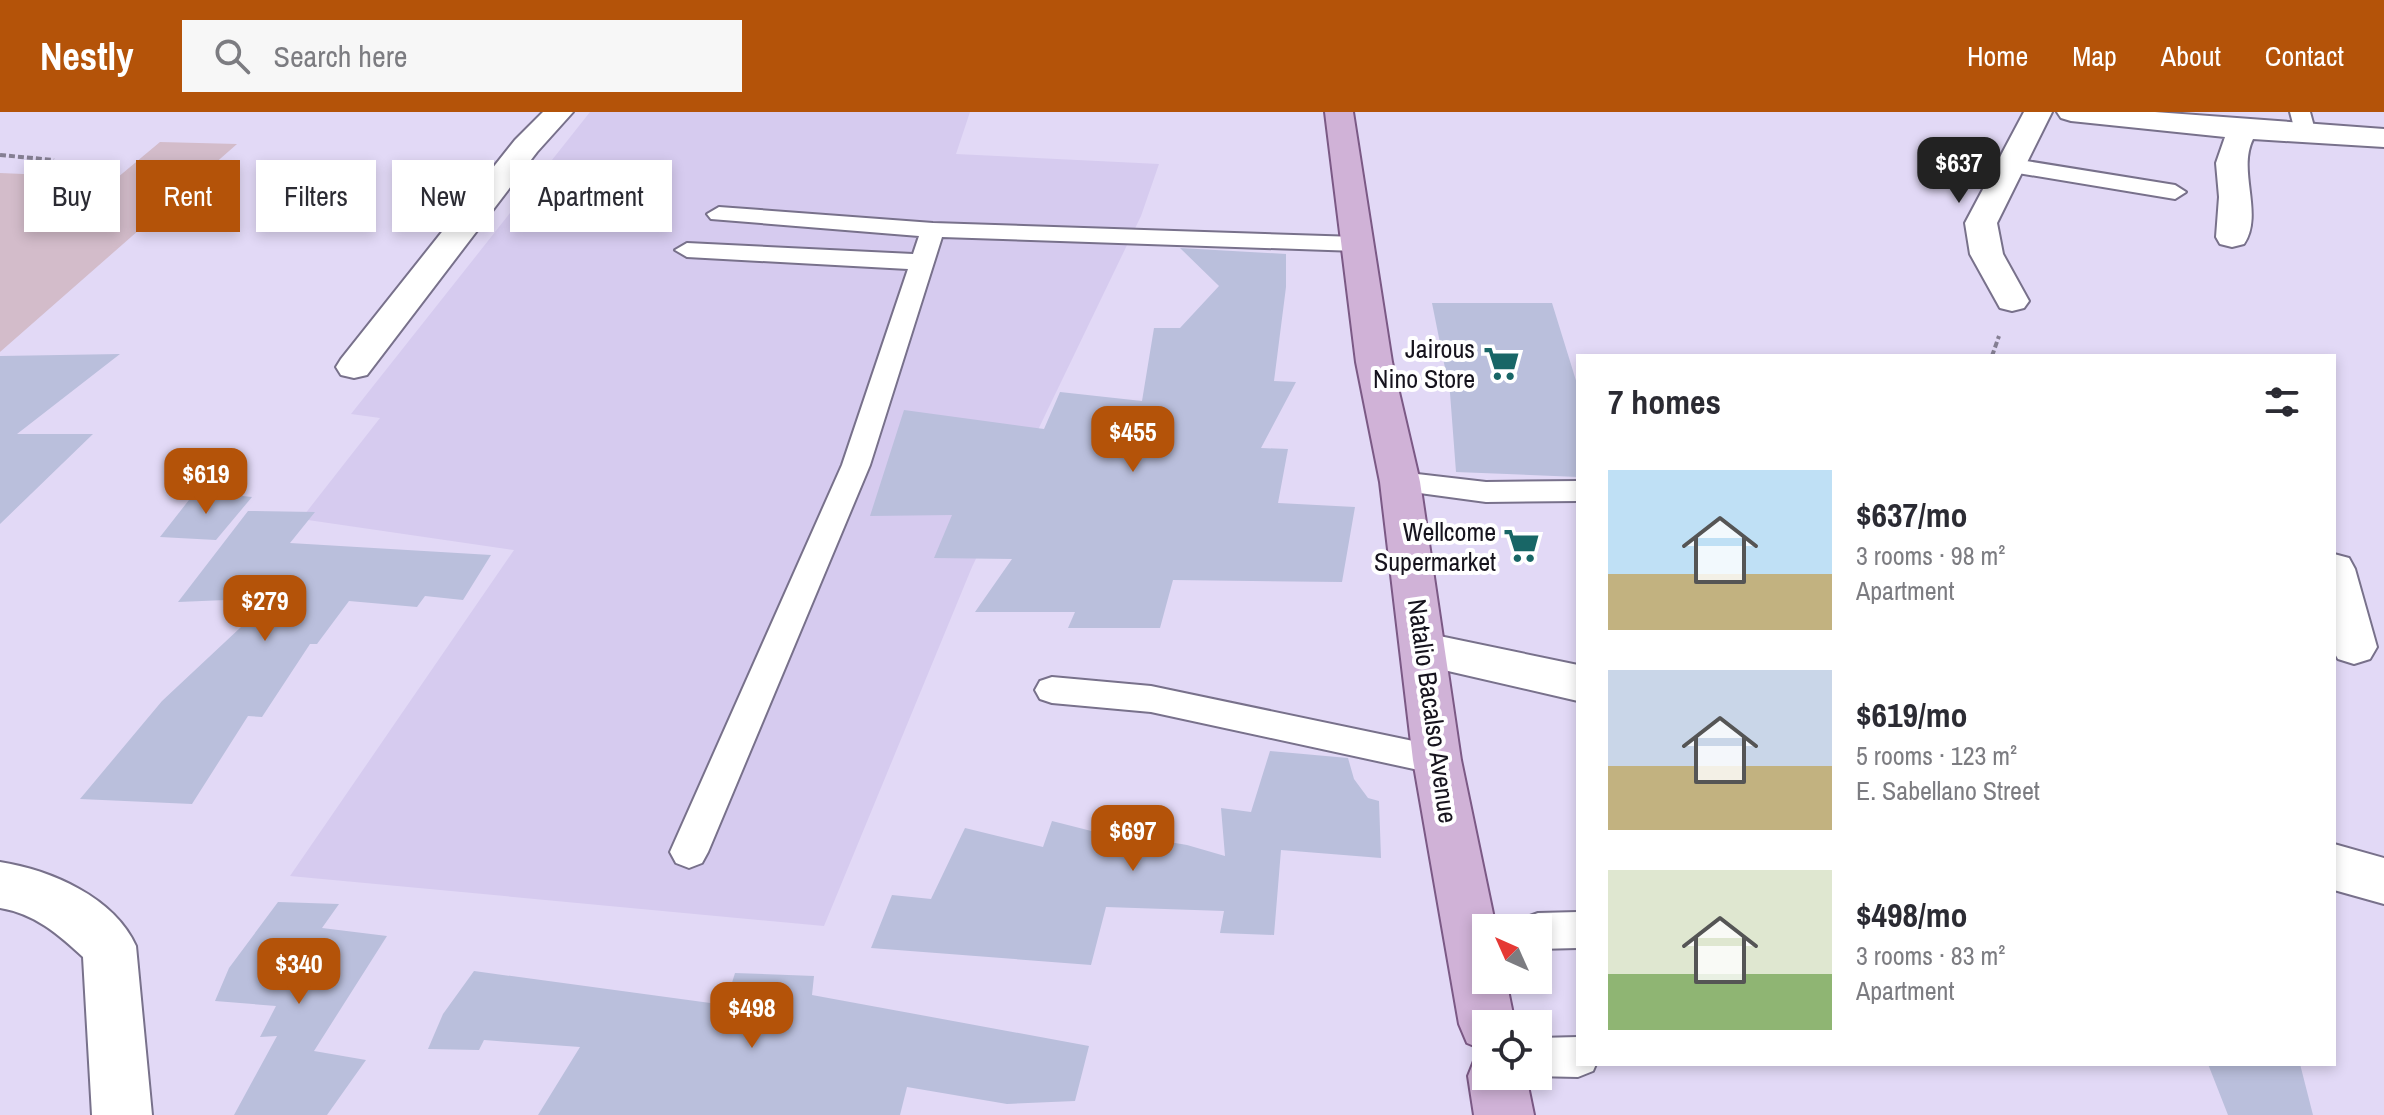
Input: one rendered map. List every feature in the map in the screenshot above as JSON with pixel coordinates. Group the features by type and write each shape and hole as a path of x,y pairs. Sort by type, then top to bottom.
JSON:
{"main road":[{"name":"Natalio Bacalso Avenue","path":"1339,112 1374,362 1400,482 1425,650 1437,760 1473,914"},
{"path":"1500,1090 1504,1115"}],"street":[{"path":"354,367 526,146 559,112"},
{"path":"2012,301 1987,259 1980,238 1981,223 2008,165 2038,112"},
{"path":"2071,112 2244,130 2302,123 2384,138"},
{"path":"2232,237 2235,194 2229,160 2231,148 2244,130"},
{"path":"2336,576 2357,647"},
{"path":"1425,650 1576,683"},
{"path":"2336,868 2384,881"},
{"path":"0,885 20,887 59,902 109,946 122,1115"}],"lane":[{"path":"2008,165 2175,192"},
{"path":"719,214 933,230 1357,244"},
{"path":"689,852 856,465 933,230"},
{"path":"687,250 923,262"},
{"path":"1400,482 1486,492 1576,491"},
{"path":"1052,690 1151,699 1437,760"},
{"path":"1552,931 1576,930"},
{"path":"1552,1058 1576,1057"}],"path":[{"path":"0,155 54,160"}],"shaded area":[{"path":"590,112 970,112 956,154 1159,164 1141,216 972,567 824,926 290,876 514,550 301,519 380,418 351,414 510,213 510,232 672,232 672,160 552,160"},
{"path":"160,142 237,144 219,160 138,160"},
{"path":"136,162 137,232 0,352 0,173 24,174 24,232 120,232 120,175"}],"building":[{"path":"1180,248 1286,254 1286,287 1274,381 1296,382 1261,448 1288,449 1278,503 1355,507 1342,582 1173,580 1160,628 1068,628 1075,612 975,612 1012,559 934,558 952,515 870,516 904,410 1044,429 1060,392 1142,401 1154,328 1180,328 1219,286"},
{"path":"1432,303 1552,303 1576,381 1576,477 1456,472 1450,393"},
{"path":"120,354 17,434 93,434 0,524 0,356"},
{"path":"196,491 252,497 216,540 160,537"},
{"path":"248,511 315,512 290,543 491,555 463,600 425,596 417,607 349,601 317,644 310,644 262,717 248,716 192,804 80,799 162,701 272,598 178,602"},
{"path":"1270,751 1348,758 1354,779 1368,798 1379,801 1381,858 1281,850 1274,935 1220,933 1224,911 1106,907 1091,965 871,948 892,895 931,899 965,828 1043,847 1052,821 1115,837 1116,833 1187,845 1225,856 1221,808 1251,812"},
{"path":"278,902 339,904 322,928 387,936 314,1051 366,1060 327,1115 234,1115 277,1036 260,1037 276,1006 215,1001 229,968"},
{"path":"474,971 725,1005 735,973 814,976 812,995 1089,1046 1075,1101 1007,1104 907,1087 900,1115 538,1115 580,1047 484,1040 479,1050 428,1049 443,1014"},
{"path":"2209,1066 2301,1066 2313,1115 2228,1115"}],"place":[{"name":"Jairous Nino Store","path":"1501,363"},
{"name":"Wellcome Supermarket","path":"1522,546"}]}
